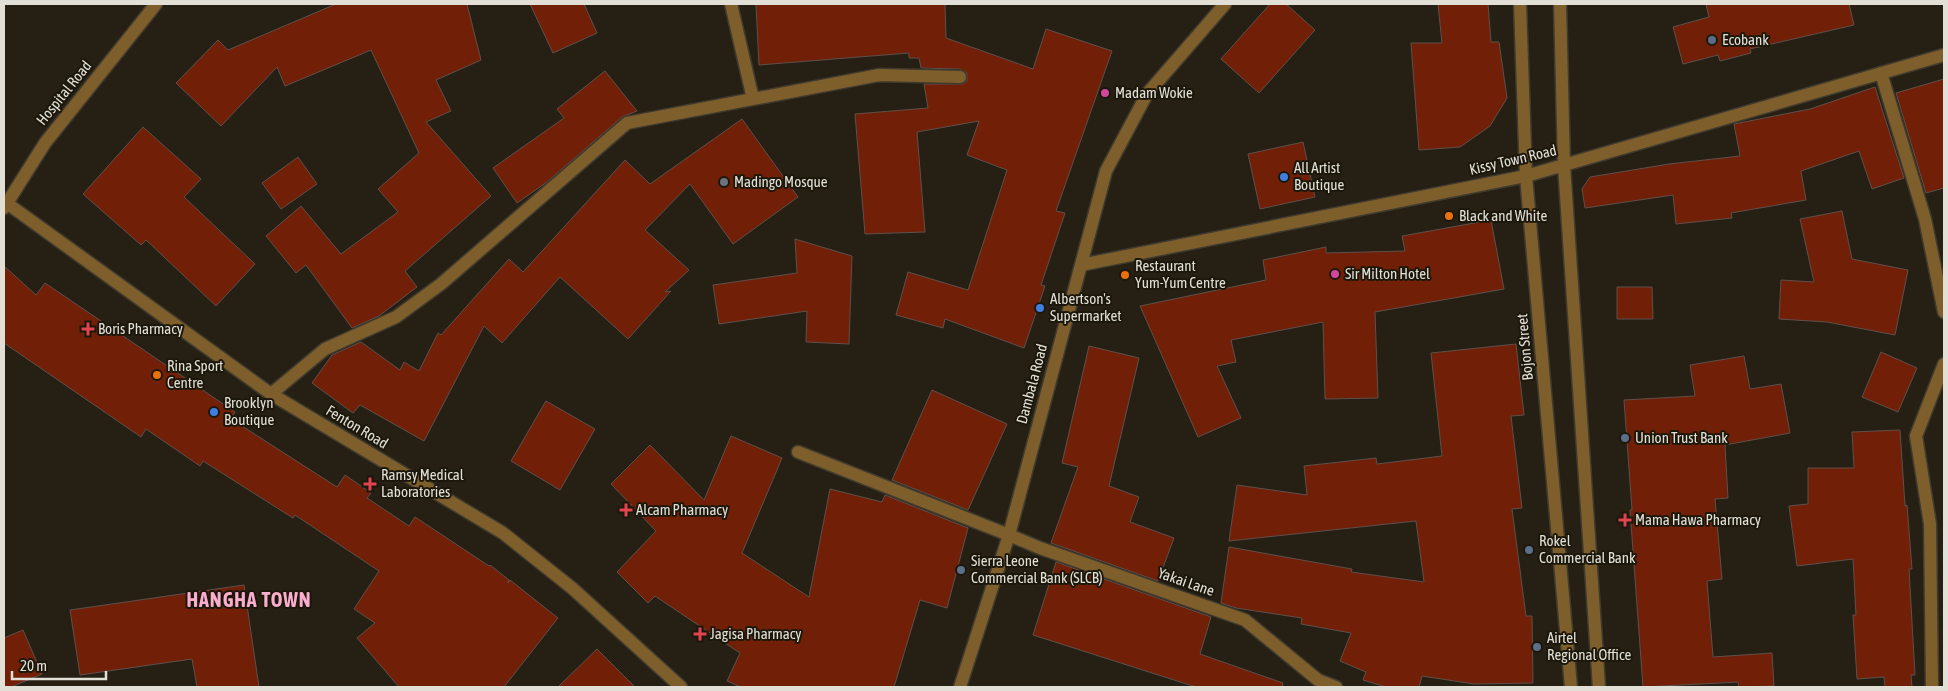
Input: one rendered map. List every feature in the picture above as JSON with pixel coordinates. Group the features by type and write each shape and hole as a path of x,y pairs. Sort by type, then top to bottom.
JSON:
{"street":[{"name":"Hospital Road","path":"6,206 45,143 156,4"},
{"path":"731,4 753,99"},
{"name":"Dambala Road","path":"960,687 1009,534 1106,171 1147,94 1225,4"},
{"name":"Bojon Street","path":"1520,4 1526,176 1571,687"},
{"path":"1560,4 1564,165 1599,687"},
{"name":"Kissy Town Road","path":"1081,265 1526,176 1944,54"},
{"path":"1880,73 1925,219 1944,312"},
{"path":"271,394 325,348 396,317 441,284 627,123 879,75 960,78"},
{"name":"Fenton Road","path":"6,206 271,394 503,533 572,588 681,687"},
{"path":"1932,687 1930,524 1916,436 1944,364"},
{"name":"Yakai Lane","path":"798,452 1009,534 1040,548 1245,620 1318,680 1336,687"}],"building":[{"path":"336,4 467,4 481,60 436,80 451,111 426,122 491,196 405,271 417,287 379,316 352,328 306,265 296,273 266,236 301,206 341,254 398,212 378,189 419,153 371,50 285,86 277,67 221,126 176,83 218,40 228,50"},
{"path":"530,4 584,4 597,33 553,53"},
{"path":"756,4 945,4 946,38 1033,69 1046,29 1112,51 1056,211 1065,213 1041,285 1045,286 1024,348 945,319 943,328 896,315 908,272 968,290 1007,170 967,155 979,121 917,132 925,232 865,234 855,114 928,108 924,84 963,84 967,81 967,73 960,69 921,68 919,58 909,58 909,53 759,65"},
{"path":"1270,4 1286,4 1315,30 1259,93 1221,59"},
{"path":"1438,4 1488,4 1491,42 1499,42 1507,98 1490,126 1460,147 1419,150 1411,43 1442,43"},
{"path":"1706,4 1849,4 1854,25 1750,49 1751,53 1720,61 1718,55 1683,64 1673,27 1709,17"},
{"path":"605,71 637,111 622,117 547,182 517,203 493,168 564,118 557,109"},
{"path":"1944,79 1944,188 1926,193 1896,93"},
{"path":"1875,87 1904,178 1872,189 1859,151 1801,171 1806,200 1731,213 1732,218 1676,224 1673,195 1585,208 1582,189 1590,177 1669,164 1740,156 1734,124 1810,109"},
{"path":"742,119 798,197 733,244 690,184 645,230 689,270 665,292 671,291 628,339 560,277 502,343 484,326 424,441 360,405 353,413 312,383 332,355 361,342 400,370 404,362 419,371 438,333 441,335 509,259 523,272 625,160 650,184"},
{"path":"143,127 201,179 184,197 255,264 216,306 146,240 141,245 83,194"},
{"path":"1303,142 1315,197 1260,209 1248,154"},
{"path":"298,157 317,184 281,209 262,183"},
{"path":"1842,211 1852,259 1908,270 1895,335 1827,322 1779,319 1781,280 1814,282 1800,219"},
{"path":"1491,220 1504,289 1375,312 1378,398 1325,399 1323,322 1231,340 1236,362 1217,366 1241,418 1198,437 1140,306 1266,280 1263,260 1326,247 1326,253 1405,251 1402,236"},
{"path":"795,239 852,256 849,344 806,342 807,311 719,324 713,285 797,273"},
{"path":"4,266 36,295 45,283 235,412 231,419 337,487 345,475 371,493 367,498 409,526 415,517 490,565 509,580 508,583 510,580 558,618 504,687 399,687 357,638 375,623 354,609 379,571 295,515 293,518 203,461 200,466 146,429 141,437 4,343"},
{"path":"1617,287 1652,287 1653,319 1617,319"},
{"path":"1516,344 1524,415 1511,416 1522,508 1512,509 1526,616 1532,616 1533,683 1474,684 1422,676 1419,687 1386,687 1363,680 1366,672 1340,661 1351,633 1301,624 1302,618 1236,608 1221,603 1229,547 1352,569 1351,572 1424,582 1416,521 1229,541 1237,485 1307,495 1304,466 1376,458 1377,464 1442,456 1431,353"},
{"path":"1089,346 1139,358 1109,486 1139,497 1130,522 1174,538 1158,581 1051,543 1078,467 1062,463"},
{"path":"1881,352 1917,368 1898,412 1862,397"},
{"path":"1744,356 1750,389 1781,384 1790,433 1725,445 1728,498 1715,499 1722,579 1707,581 1713,657 1772,653 1774,686 1739,687 1738,682 1643,687 1624,400 1695,396 1690,365"},
{"path":"932,390 1007,424 968,510 892,480"},
{"path":"546,401 595,429 560,490 511,461"},
{"path":"1900,430 1905,506 1907,505 1912,569 1909,569 1915,675 1911,675 1912,687 1885,687 1884,677 1857,679 1853,615 1856,615 1853,559 1797,566 1789,506 1808,504 1808,468 1854,468 1852,432"},
{"path":"731,436 782,458 742,553 809,597 830,489 882,502 885,495 968,528 947,608 920,600 894,687 741,687 727,681 740,653 655,596 648,603 617,572 656,531 611,484 650,445 704,500"},
{"path":"1056,562 1211,617 1200,654 1283,683 1282,687 1196,687 1033,635"},
{"path":"244,585 259,687 197,687 192,659 80,675 70,610"},
{"path":"23,630 42,674 11,687 4,687 4,638"},
{"path":"597,649 635,687 558,687"}],"place":[{"name":"Ecobank","path":"1712,40"},
{"name":"Madam Wokie","path":"1105,93"},
{"name":"All Artist Boutique","path":"1284,177"},
{"name":"Madingo Mosque","path":"724,182"},
{"name":"Black and White","path":"1449,216"},
{"name":"Sir Milton Hotel","path":"1335,274"},
{"name":"Restaurant Yum-Yum Centre","path":"1125,275"},
{"name":"Albertson's Supermarket","path":"1040,308"},
{"name":"Boris Pharmacy","path":"88,329"},
{"name":"Rina Sport Centre","path":"157,375"},
{"name":"Brooklyn Boutique","path":"214,412"},
{"name":"Union Trust Bank","path":"1625,438"},
{"name":"Ramsy Medical Laboratories","path":"370,484"},
{"name":"Alcam Pharmacy","path":"626,510"},
{"name":"Mama Hawa Pharmacy","path":"1625,520"},
{"name":"Rokel Commercial Bank","path":"1529,550"},
{"name":"Sierra Leone Commercial Bank (SLCB)","path":"961,570"},
{"name":"Jagisa Pharmacy","path":"700,634"},
{"name":"Airtel Regional Office","path":"1537,647"}],"district":[{"name":"HANGHA TOWN","path":"249,600"}]}
